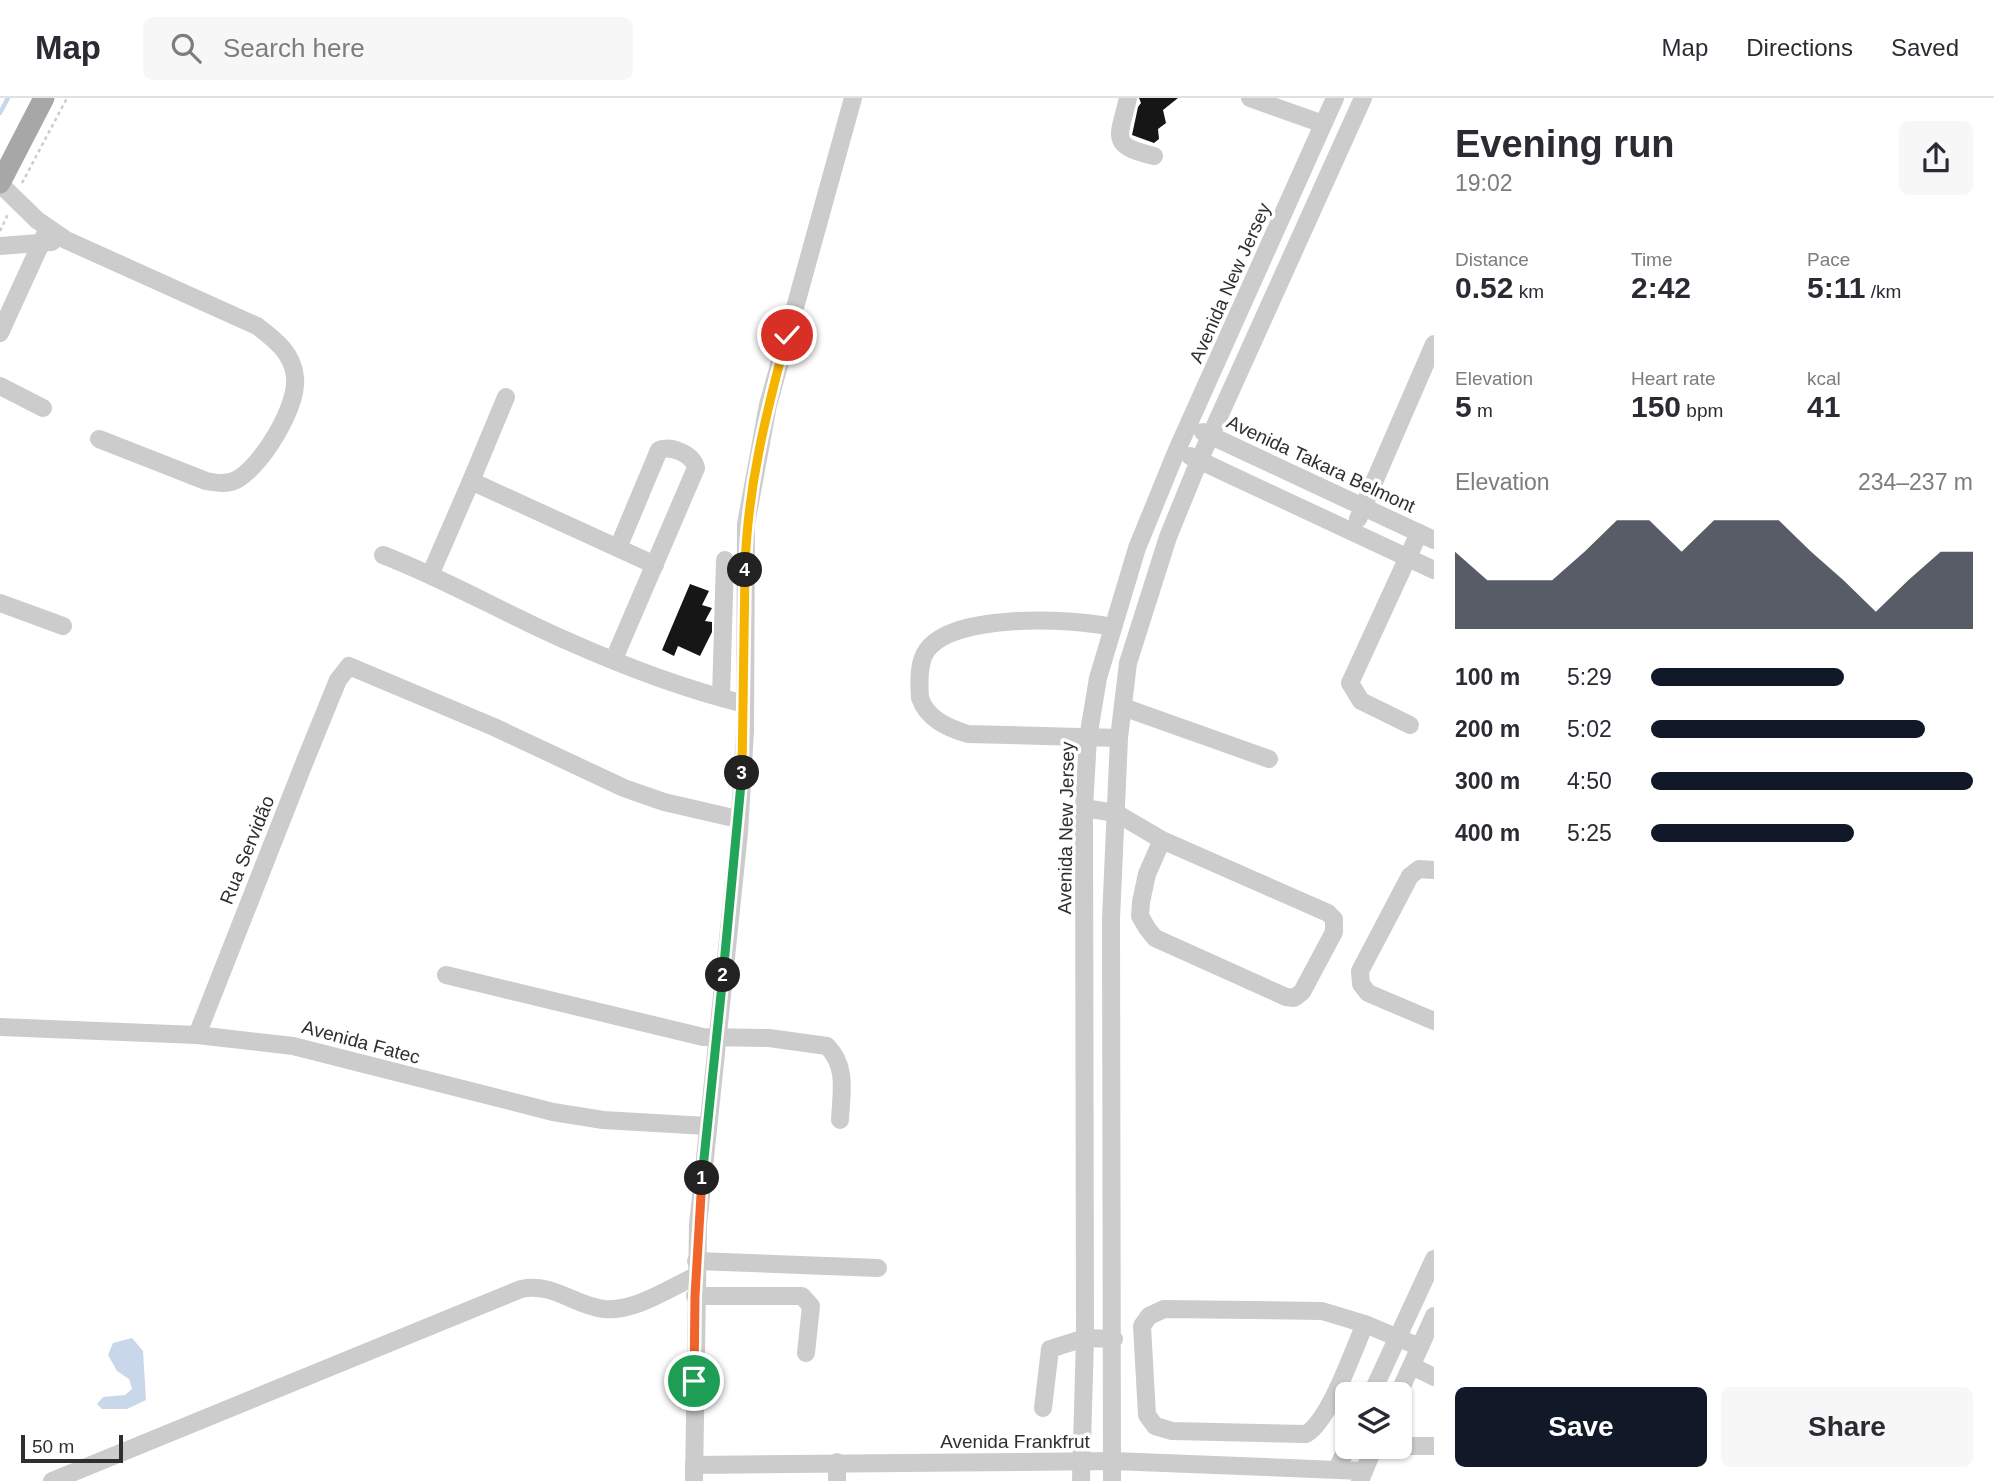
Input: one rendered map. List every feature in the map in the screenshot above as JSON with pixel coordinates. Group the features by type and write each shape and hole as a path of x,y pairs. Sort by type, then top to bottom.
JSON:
{"main road":[{"path":"5,188 44,98"}],"street":[{"path":"694,1473 696,1269 715,1039 739,833 745,731 746,524 758,445 815,227 853,98"},
{"path":"1128,98 1119,137 1123,147 1129,151 1154,156"},
{"path":"1251,98 1320,131 1341,147"},
{"name":"Avenida New Jersey","path":"1081,1481 1085,1338 1084,808 1088,738 1098,678 1113,619 1137,548 1177,450 1335,98"},
{"path":"1112,1481 1114,1339 1111,919 1119,738 1129,663 1141,616 1168,537 1199,461 1363,98"},
{"path":"5,188 46,235"},
{"path":"0,333 46,235"},
{"path":"0,246 46,235 66,240 257,326 279,342 290,360 295,378 293,394 274,439 256,464 237,480 222,484 206,481 99,439"},
{"path":"1353,532 1434,344"},
{"path":"0,386 43,408"},
{"path":"431,573 506,397"},
{"name":"Avenida Takara Belmont","path":"1189,426 1426,537"},
{"path":"614,659 696,468 688,455 663,447 659,450 618,548"},
{"path":"1177,450 1434,570"},
{"path":"471,481 655,565"},
{"path":"1410,725 1361,701 1350,683 1407,557 1426,537"},
{"path":"383,555 431,573 563,640 745,704"},
{"path":"721,697 725,560"},
{"path":"0,603 63,626"},
{"path":"1119,738 981,735 954,730 933,717 922,706 919,686 922,663 928,649 944,635 974,625 1141,616"},
{"name":"Rua Servidão","path":"197,1035 344,669 355,666 624,788 664,802 729,817"},
{"path":"1123,706 1269,759"},
{"path":"739,833 729,817 732,747 745,731"},
{"path":"1084,808 1116,813 1161,840 1328,913 1334,919 1334,932 1302,992 1294,998 1286,997 1155,938 1140,916 1147,874 1161,840"},
{"path":"1085,866 1114,867"},
{"path":"1434,870 1419,869 1410,876 1366,955 1360,971 1361,984 1368,993 1434,1021"},
{"path":"1086,918 1111,919"},
{"path":"446,975 715,1039 732,1036 814,1042 827,1046 840,1063 840,1120"},
{"name":"Avenida Fatec","path":"0,1027 197,1035 293,1046 553,1112 603,1120 707,1126"},
{"path":"1377,1382 1434,1259"},
{"path":"51,1481 521,1289 541,1288 594,1307 613,1310 629,1307 696,1269 878,1268"},
{"path":"695,1296 802,1296 811,1306 806,1353"},
{"path":"1365,1324 1328,1406 1306,1434 1172,1431 1155,1426 1147,1415 1142,1326 1156,1311 1311,1309 1365,1324 1420,1347"},
{"path":"1404,1382 1434,1316"},
{"path":"1043,1408 1050,1349 1085,1338 1114,1339"},
{"path":"1412,1366 1434,1377"},
{"path":"1412,1446 1434,1446"},
{"path":"1337,1469 1342,1459"},
{"path":"1362,1476 1369,1459"},
{"name":"Avenida Frankfrut","path":"694,1473 837,1462 1113,1461 1337,1469 1362,1476"},
{"path":"837,1462 837,1481"}],"path":[{"path":"0,231 5,188 67,98"}],"water":[{"path":"132,1338 143,1351 146,1400 127,1409 102,1409 97,1404 103,1397 125,1395 132,1389 129,1379 117,1371 108,1355 113,1343"}],"building":[{"path":"1139,98 1178,98 1163,110 1166,123 1158,129 1159,139 1154,143 1132,135 1141,103"},
{"path":"690,584 709,591 702,605 712,608 705,621 712,622 712,632 700,656 678,646 674,656 662,650"}],"waterway":[{"path":"0,113 8,98"}],"route":[{"path":"694,1381 698,1225 715,1039 739,833 745,731 743,626 746,524 758,445 787,335"}]}
